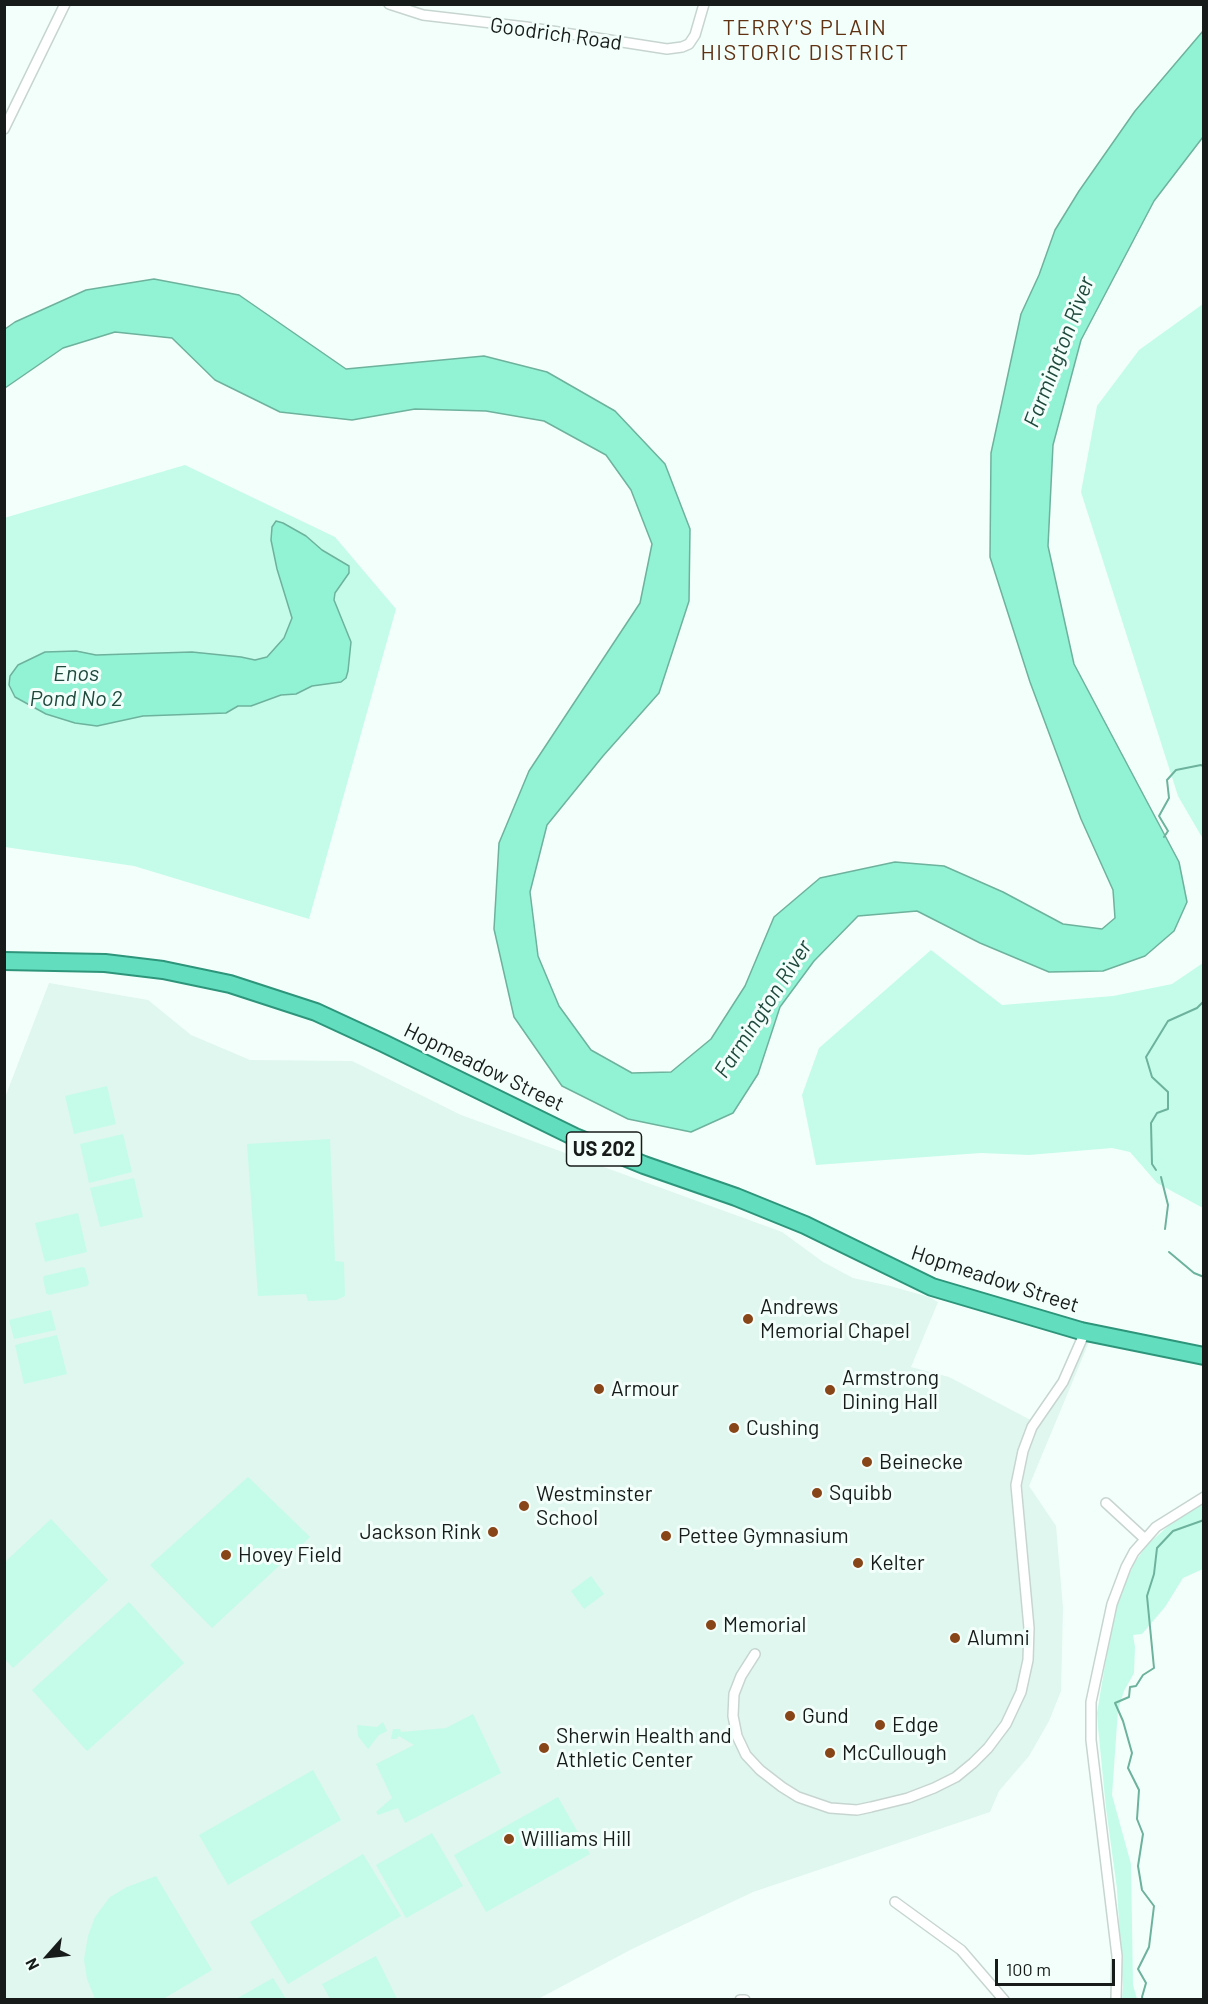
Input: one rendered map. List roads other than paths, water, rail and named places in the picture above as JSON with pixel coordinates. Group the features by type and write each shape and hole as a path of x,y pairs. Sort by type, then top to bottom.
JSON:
{"highway":[{"name":"Hopmeadow Street","path":"4,961 105,963 163,970 230,984 316,1012 575,1137 805,1225 932,1287 1085,1332 1203,1356"}],"street":[{"path":"4,129 65,4"},
{"name":"Goodrich Road","path":"389,4 423,15 526,27 667,49 689,44 695,35 704,4"},
{"path":"755,1654 741,1676 734,1694 733,1716 737,1736 746,1755 760,1770 798,1797 830,1808 851,1810 871,1808 934,1788 956,1777 973,1763 1006,1724 1021,1692 1028,1660 1029,1628 1016,1485 1023,1450 1032,1427 1063,1382 1085,1332"},
{"path":"1116,2000 1117,1956 1091,1740 1091,1702 1117,1587 1126,1566 1145,1539 1173,1515 1203,1497"},
{"path":"1106,1503 1145,1539"},
{"path":"895,1902 961,1950 1004,2000"}],"water":[{"name":"Farmington River","path":"1203,31 1203,137 1154,201 1081,340 1053,445 1048,546 1074,664 1179,862 1187,902 1174,931 1145,956 1103,971 1049,972 980,943 917,911 858,916 814,961 780,1007 758,1074 733,1113 691,1132 628,1119 562,1086 514,1017 494,929 499,843 529,771 640,603 652,544 631,490 606,455 544,421 486,411 415,409 352,420 280,412 215,380 172,338 115,332 63,348 5,388 5,329 15,322 86,290 154,279 239,295 346,369 484,356 547,372 615,411 665,464 690,529 689,601 659,693 603,756 547,825 530,892 538,956 559,1006 591,1050 632,1073 671,1072 711,1039 745,986 774,917 820,878 895,862 944,866 1003,892 1063,924 1102,929 1115,918 1113,890 1081,819 1030,682 990,557 991,453 1021,314 1039,275 1055,230 1079,191 1135,111"},
{"name":"Enos Pond No 2","path":"276,521 306,536 322,550 349,566 349,573 335,593 334,600 351,642 348,671 346,678 341,682 312,686 296,694 281,695 251,706 238,706 226,713 143,716 97,726 75,723 46,714 15,697 9,685 10,676 18,665 45,652 76,651 96,655 192,652 255,660 267,657 284,638 292,618 271,540 272,527"}],"waterway":[{"path":"1164,837 1168,831 1159,816 1169,798 1167,780 1176,770 1201,765 1204,767"},
{"path":"1156,1170 1152,1164 1151,1123 1157,1113 1168,1109 1168,1092 1152,1077 1146,1057 1168,1021 1197,1008 1204,1001"},
{"path":"1161,1177 1168,1205 1165,1229"},
{"path":"1169,1252 1194,1273 1204,1277"},
{"path":"1143,2000 1146,1983 1138,1969 1149,1947 1154,1906 1142,1890 1138,1866 1143,1834 1137,1819 1139,1790 1128,1768 1132,1753 1115,1703 1129,1697 1130,1687 1136,1686 1143,1675 1154,1668 1147,1596 1154,1574 1157,1548 1173,1531 1204,1520"}],"place":[{"name":"Andrews Memorial Chapel","path":"748,1319"},
{"name":"Armour","path":"599,1389"},
{"name":"Armstrong Dining Hall","path":"830,1390"},
{"name":"Cushing","path":"734,1428"},
{"name":"Beinecke","path":"867,1462"},
{"name":"Squibb","path":"817,1493"},
{"name":"Westminster School","path":"524,1506"},
{"name":"Jackson Rink","path":"493,1532"},
{"name":"Pettee Gymnasium","path":"666,1536"},
{"name":"Hovey Field","path":"226,1555"},
{"name":"Kelter","path":"858,1563"},
{"name":"Memorial","path":"711,1625"},
{"name":"Alumni","path":"955,1638"},
{"name":"Gund","path":"790,1716"},
{"name":"Edge","path":"880,1725"},
{"name":"Sherwin Health and Athletic Center","path":"544,1748"},
{"name":"McCullough","path":"830,1753"},
{"name":"Williams Hill","path":"509,1839"}],"district":[{"name":"TERRY'S PLAIN HISTORIC DISTRICT","path":"805,40"}]}
